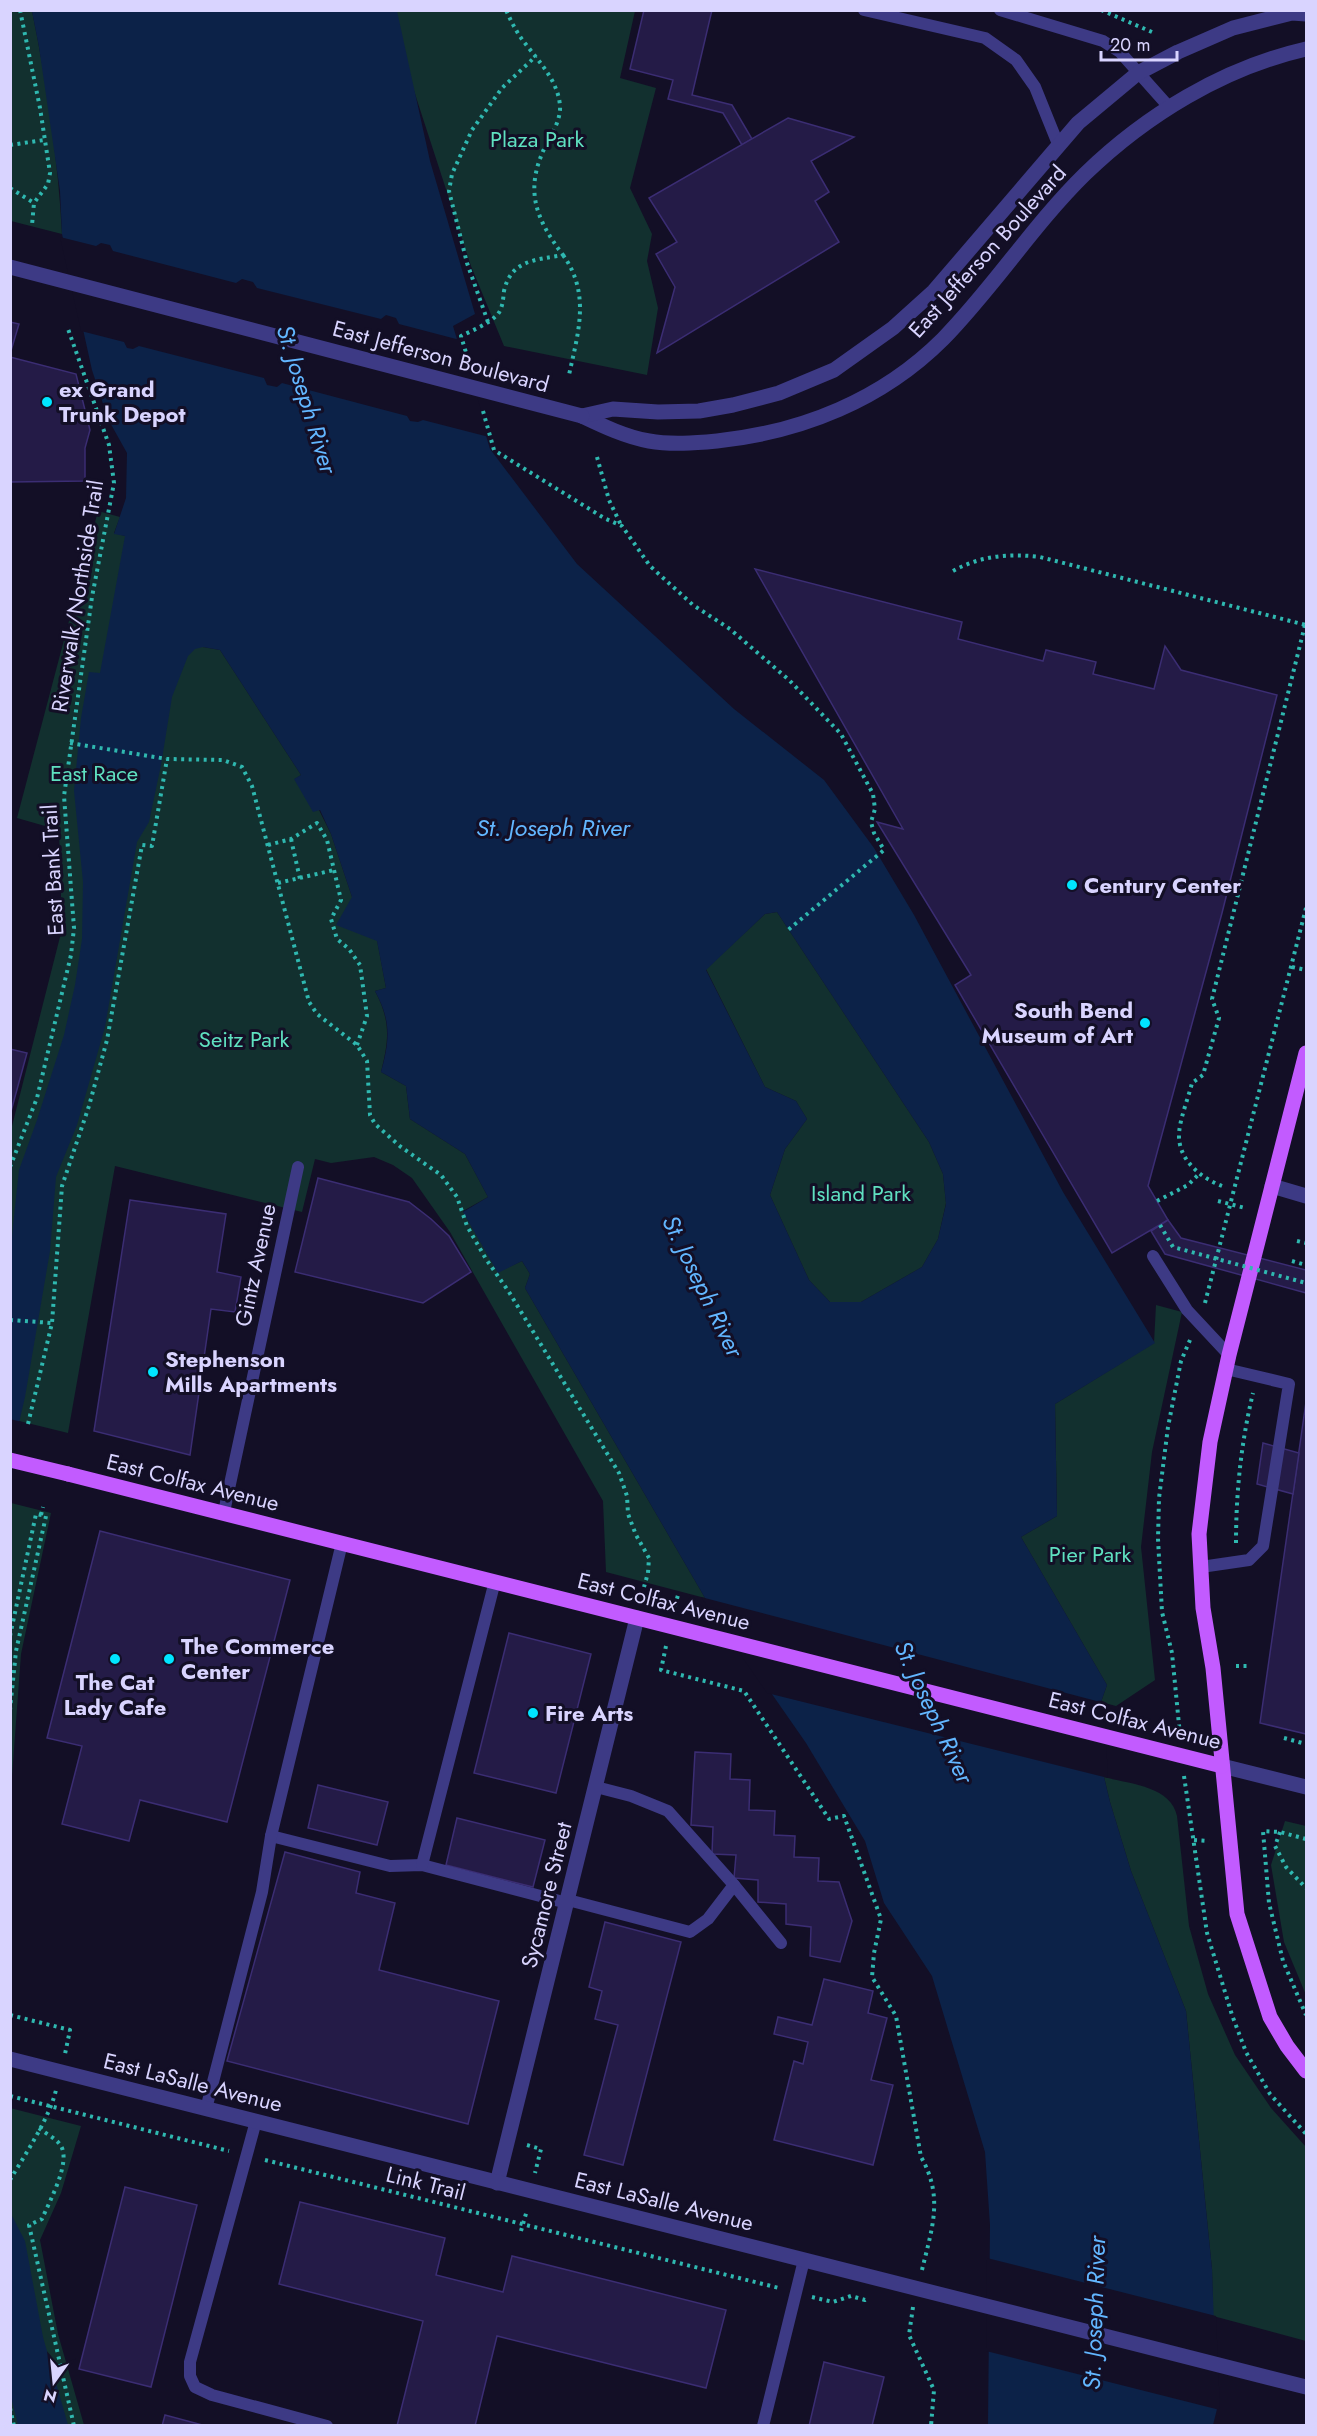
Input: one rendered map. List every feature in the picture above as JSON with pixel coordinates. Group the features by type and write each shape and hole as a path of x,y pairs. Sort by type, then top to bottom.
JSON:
{"main road":[{"path":"1306,1053 1227,1362 1210,1442 1199,1534 1203,1608 1213,1668 1237,1914 1270,2017 1287,2046 1306,2070"},
{"name":"East Colfax Avenue","path":"10,1460 224,1512 1222,1766"}],"street":[{"name":"East Jefferson Boulevard","path":"582,416 613,409 658,412 699,411 733,405 779,393 834,370 893,328 934,291 1058,144 1078,123 1138,73 1178,52 1233,28 1292,14 1306,14"},
{"name":"East Jefferson Boulevard","path":"10,267 582,416 613,430 649,441 692,443 744,438 796,426 851,405 909,370 942,340 1084,175 1128,137 1169,108 1233,72 1279,55 1306,49"},
{"path":"1272,1186 1306,1196"},
{"name":"Sycamore Street","path":"497,2183 637,1618"},
{"name":"East Colfax Avenue","path":"1222,1766 1306,1787"},
{"name":"East LaSalle Avenue","path":"15,2060 1306,2387"}],"lane":[{"path":"864,10 985,38 1016,60 1035,87 1058,144"},
{"path":"1000,10 1103,42 1120,52 1169,108"},
{"name":"Gintz Avenue","path":"224,1512 298,1167"},
{"path":"1153,1256 1187,1310 1227,1362 1289,1384 1263,1546 1249,1560 1201,1567"},
{"path":"206,2109 262,1892 271,1836 342,1543"},
{"path":"422,1864 495,1581"},
{"path":"596,1787 631,1796 668,1811 734,1885 781,1943"},
{"path":"271,1836 390,1866 422,1864 690,1932 708,1919 734,1885"},
{"path":"256,2121 190,2362 190,2376 195,2387 212,2395 327,2426"},
{"path":"763,2426 804,2259"}],"path":[{"path":"20,10 50,173 48,184 34,203 32,225"},
{"path":"506,10 559,96 561,109 555,129 536,170 533,189 539,217 579,284 581,312 569,375"},
{"path":"1101,10 1152,32"},
{"path":"488,322 466,263 449,191 452,174 472,130 502,88 536,56"},
{"path":"10,145 44,140"},
{"path":"10,188 34,203"},
{"path":"471,370 461,336 497,315 510,274 516,267 563,255"},
{"name":"Riverwalk/Northside Trail","path":"67,326 109,445 114,483 92,597 70,743 167,759 223,760 242,767 252,786 268,845"},
{"path":"481,404 494,450 580,504 622,526"},
{"path":"597,457 609,500 622,526 650,566 693,605 730,628 789,680 840,734 873,794 875,809 870,822 884,850 788,930"},
{"path":"953,571 981,559 1018,554 1040,557 1306,625 1212,999 1219,1018 1203,1075 1192,1083 1179,1135 1189,1164 1199,1174 1222,1186"},
{"name":"East Bank Trail","path":"10,1167 37,1098 71,955 74,928 64,796 70,743"},
{"path":"28,1424 52,1323 62,1186 89,1106 107,1040 142,845 152,846 167,759"},
{"path":"357,1045 367,1016 360,966 349,949 337,939 331,919 341,900 327,840 317,823 291,839 268,845 309,1002 317,1014 357,1045 368,1061 370,1115 375,1124 401,1147 441,1175 457,1197 467,1226 486,1259 509,1292 619,1473 627,1496 628,1514 636,1535 649,1558 644,1587"},
{"path":"291,839 300,879"},
{"path":"278,884 334,870"},
{"path":"1204,1307 1306,908"},
{"path":"1292,967 1306,970"},
{"path":"1157,1201 1188,1185 1199,1174"},
{"path":"1218,1201 1245,1208"},
{"path":"1160,1225 1173,1247 1306,1283"},
{"path":"1297,1241 1306,1243"},
{"path":"1292,1261 1306,1265"},
{"path":"10,1320 52,1323"},
{"path":"1174,1676 1172,1653 1162,1612 1158,1539 1159,1498 1163,1459 1181,1360 1192,1335"},
{"path":"1236,1547 1236,1510 1240,1468 1245,1428 1254,1389"},
{"path":"41,1515 43,1507"},
{"path":"10,1636 36,1514 46,1516 16,1651 10,1710"},
{"path":"1236,1666 1247,1666"},
{"path":"661,1670 744,1691 829,1820 844,1816 881,1919 872,1977 896,2016 921,2157 930,2173 935,2189 933,2223 925,2259"},
{"path":"1284,1738 1306,1744"},
{"path":"1188,1811 1207,1933 1246,2052 1270,2094 1306,2134"},
{"path":"1306,1839 1280,1832 1263,1831 1271,1911 1283,1961 1306,2015"},
{"path":"1280,1832 1275,1846 1286,1867 1306,1888"},
{"path":"1258,1839 1264,1838"},
{"path":"1194,1840 1209,1841"},
{"path":"10,2015 70,2030"},
{"name":"Link Trail","path":"11,2096 833,2302"},
{"path":"10,2180 52,2106"},
{"path":"39,2128 56,2140 62,2147 64,2156 60,2177 42,2219 29,2225 74,2426"},
{"path":"530,2146 541,2149"},
{"path":"911,2317 909,2335 934,2390 932,2426"},
{"path":"10,2408 14,2426"}],"green space":[{"path":"10,11 32,11 51,122 62,234 11,221"},
{"name":"Plaza Park","path":"388,11 635,11 620,78 656,88 630,188 652,234 647,261 658,308 647,375 504,346 471,266"},
{"name":"Seitz Park","path":"98,511 120,517 114,533 125,536 203,647 220,650 301,775 295,779 319,810 331,834 352,897 377,940 386,988 375,991 384,1012 387,1031 381,1072 406,1086 410,1119 465,1154 488,1197 463,1211 498,1272 522,1261 530,1274 525,1288 705,1598 606,1572 603,1501 450,1232 412,1178 393,1165 374,1157 331,1163 315,1159 302,1212 115,1166 68,1433 11,1419 11,1130 62,929 59,830 17,818"},
{"name":"Island Park","path":"777,912 929,1142 943,1174 946,1203 938,1239 922,1267 861,1302 830,1302 809,1280 770,1195 785,1149 807,1119 796,1101 765,1087 706,969 765,914"},
{"name":"Pier Park","path":"1156,1305 1182,1312 1152,1452 1141,1547 1155,1680 1116,1706 1101,1702 1107,1685 1021,1537 1057,1516 1055,1404 1154,1343"},
{"path":"11,1503 51,1513 21,1654 11,1790"},
{"path":"1104,1777 1158,1792 1173,1806 1177,1816 1189,1926 1208,1994 1235,2055 1271,2108 1306,2147 1306,2341 1213,2316 1212,2269 1186,2011 1131,1871"},
{"path":"1285,1821 1306,1826 1306,1995 1284,1942 1271,1865"},
{"path":"10,2108 81,2126 61,2193 40,2240 58,2334 84,2425 11,2425"}],"water":[{"name":"St. Joseph River","path":"32,11 397,11 430,161 475,314 453,326 490,449 577,564 734,709 824,780 874,848 914,915 1063,1192 1155,1343 1055,1404 1057,1516 1021,1537 1107,1685 1101,1702 1104,1777 1110,1802 1131,1871 1186,2011 1212,2269 1217,2409 1213,2425 988,2425 990,2225 985,2152 932,1976 884,1903 865,1841 806,1743 705,1598 525,1288 530,1274 522,1261 498,1273 463,1212 488,1197 465,1154 410,1119 406,1086 381,1072 386,1050 387,1030 384,1011 375,991 386,988 377,941 336,925 352,897 331,834 320,810 313,812 294,779 301,775 220,650 203,647 195,649 188,656 172,697 149,822 137,842 105,1027 77,1125 56,1177 50,1251 25,1397 11,1457 10,1262 19,1170 64,1035 82,939 83,882 74,791 81,718 89,672 100,673 125,536 114,534 126,498 127,453 108,419 92,370 62,234 60,191","holes":["777,912 929,1142 943,1174 946,1204 938,1239 922,1267 861,1302 830,1302 809,1280 770,1195 785,1149 807,1119 796,1101 765,1087 706,970 765,914"]},
{"path":"10,2212 25,2241 43,2337 68,2425 18,2425 10,2393"}],"pier":[{"path":"60,237 96,246 101,243 110,245 113,251 236,283 242,279 253,282 257,288 381,319 386,315 396,318 399,324 460,340 489,437 423,420 410,421 407,416 282,383 277,387 267,385 264,378 139,346 133,349 127,348 124,342 81,331"},
{"path":"10,1419 22,1422 13,1458 10,1460"},
{"path":"701,1597 1104,1703 1108,1778 767,1693"},
{"path":"987,2258 1216,2316 1220,2410 986,2351"}],"building":[{"path":"644,10 712,10 692,95 732,105 752,139 742,145 723,113 668,99 673,80 630,69"},
{"path":"788,118 854,137 811,161 829,192 815,201 839,242 657,353 675,287 656,254 677,242 649,198"},
{"name":"ex Grand Trunk Depot","path":"10,322 19,324 10,354"},
{"name":"ex Grand Trunk Depot","path":"10,357 76,374 90,430 85,448 85,481 10,482"},
{"name":"Century Center","path":"755,569 962,622 958,639 1043,661 1046,650 1096,662 1093,674 1154,689 1165,646 1181,670 1277,695 1222,913 1148,1186 1168,1220 1112,1253 955,985 971,975 877,822 903,829"},
{"path":"10,1049 27,1053 10,1115"},
{"path":"318,1178 409,1202 449,1236 471,1272 423,1303 295,1272"},
{"name":"Stephenson Mills Apartments","path":"130,1200 226,1214 217,1272 241,1277 235,1312 211,1309 190,1455 94,1431"},
{"path":"1168,1220 1181,1238 1306,1270 1306,1293 1165,1254 1151,1231"},
{"path":"1306,1402 1306,1734 1260,1723"},
{"path":"1263,1443 1299,1453 1293,1494 1257,1484"},
{"name":"The Commerce Center","path":"100,1531 290,1580 227,1822 140,1800 129,1841 62,1824 82,1746 47,1738"},
{"name":"Fire Arts","path":"509,1633 591,1654 556,1793 474,1773"},
{"path":"695,1752 731,1754 730,1779 750,1780 749,1810 775,1811 774,1835 795,1836 794,1857 819,1858 818,1881 839,1882 852,1921 840,1962 810,1956 811,1927 786,1924 786,1904 758,1902 758,1880 734,1878 736,1855 712,1854 713,1827 691,1825"},
{"path":"318,1785 388,1802 377,1845 308,1828"},
{"path":"457,1818 545,1840 533,1887 446,1865"},
{"path":"285,1852 360,1872 356,1893 395,1903 379,1970 499,2001 468,2124 227,2061"},
{"path":"605,1922 681,1942 623,2165 584,2155 618,2025 595,2019 602,1991 589,1987"},
{"path":"824,1979 873,1991 868,2013 887,2018 871,2080 893,2085 873,2165 774,2140 794,2061 803,2064 808,2042 774,2034 778,2017 812,2025"},
{"path":"125,2187 197,2205 151,2387 79,2369"},
{"path":"300,2202 445,2238 436,2275 503,2292 512,2256 726,2310 706,2388 497,2336 475,2426 397,2426 423,2321 279,2284"},
{"path":"824,2362 884,2377 872,2426 809,2426"},
{"path":"165,2415 206,2426 162,2426"}],"place":[{"name":"ex Grand Trunk Depot","path":"47,402"},
{"name":"Century Center","path":"1072,885"},
{"name":"South Bend Museum of Art","path":"1145,1023"},
{"name":"Stephenson Mills Apartments","path":"153,1372"},
{"name":"The Cat Lady Cafe","path":"115,1659"},
{"name":"The Commerce Center","path":"169,1659"},
{"name":"Fire Arts","path":"533,1713"}],"park label":[{"name":"East Race","path":"94,773"}]}
